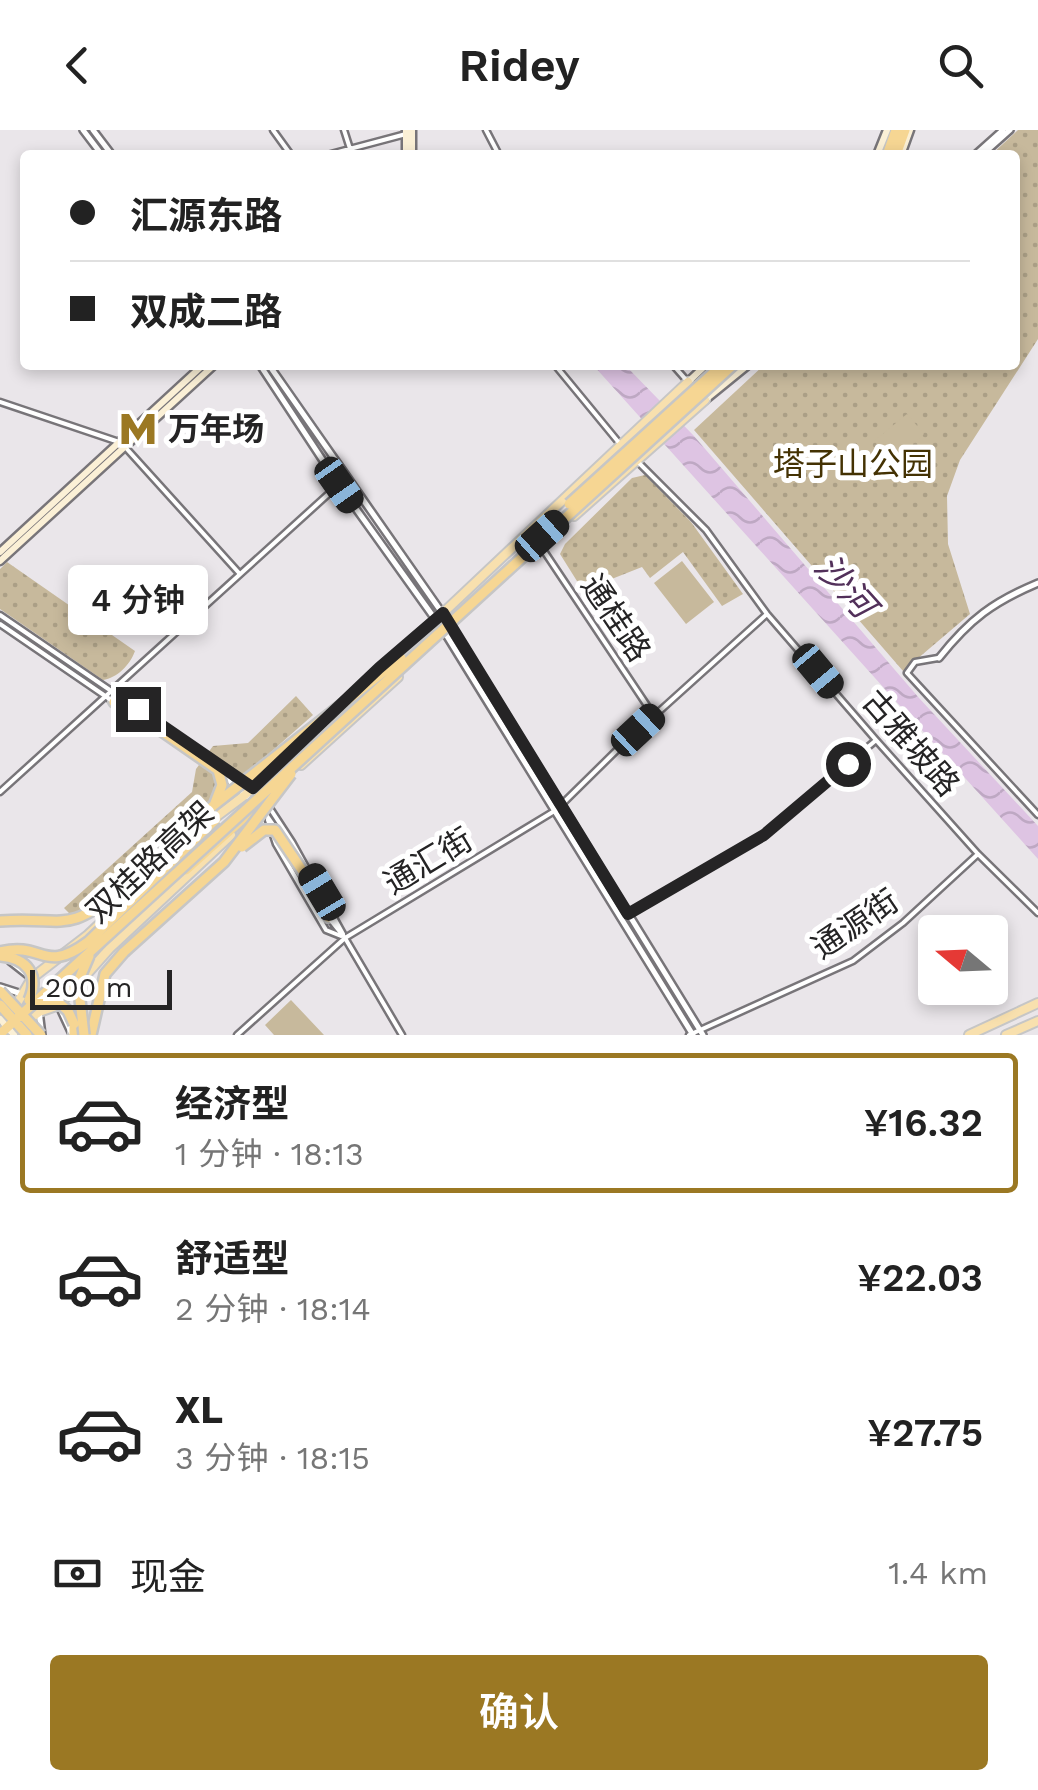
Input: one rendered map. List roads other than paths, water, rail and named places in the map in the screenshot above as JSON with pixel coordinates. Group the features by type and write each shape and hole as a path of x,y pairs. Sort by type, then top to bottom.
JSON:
{"highway":[{"name":"双桂路高架","path":"0,1028 717,370"},
{"name":"双桂路高架","path":"405,658 702,400 731,370"},
{"path":"0,921 58,922 84,918 214,805 297,742 344,700 405,658"},
{"path":"224,862 284,781 405,658"},
{"path":"114,702 218,770 222,785 214,805"},
{"path":"0,954 18,948 54,958 113,934 261,802"},
{"path":"72,951 216,820"},
{"path":"88,1035 110,965 259,832 272,829 281,834 328,917"},
{"path":"88,1035 78,982 90,946 114,916"},
{"path":"0,954 27,965 34,987 30,1003 57,1001 72,1017 73,1035"},
{"path":"0,989 41,1035"},
{"path":"0,1005 26,1035"}],"main road":[{"path":"0,562 197,370"},
{"path":"0,552 208,370"},
{"path":"216,820 621,446 639,437 702,370"},
{"path":"30,1003 59,1005 92,967 261,802 702,400 741,370"},
{"path":"0,1028 12,1035 30,1003 32,978 72,951 209,822 249,791"},
{"path":"72,951 92,967"},
{"path":"969,1035 1038,1003"},
{"path":"1006,1035 1038,1020"}],"street":[{"path":"83,130 98,150"},
{"path":"93,130 108,150"},
{"path":"344,130 350,148"},
{"path":"984,150 1006,130"},
{"path":"343,150 406,132"},
{"path":"263,370 339,485 435,620 448,630"},
{"path":"272,370 443,613 448,630 702,1033"},
{"name":"古雅坡路","path":"559,370 621,446 706,530 767,614 876,740 978,854 1038,914"},
{"path":"676,370 693,398 702,400"},
{"path":"0,402 122,444 239,573"},
{"path":"638,462 639,437"},
{"path":"0,792 346,478"},
{"name":"通桂路","path":"540,546 654,716"},
{"path":"1038,583 1004,597 980,613 939,658 915,662 907,673 1038,815"},
{"name":"通汇街","path":"237,1035 345,938 558,808 767,614"},
{"path":"0,615 110,690 261,802 337,917 345,938"},
{"path":"0,624 249,791 261,802 276,844 326,930 345,938"},
{"path":"625,916 764,835 876,740"},
{"path":"266,814 402,1035"},
{"name":"通源街","path":"692,1034 702,1033 853,961 978,854"},
{"path":"625,916 692,1034"},
{"path":"0,954 32,978"},
{"path":"0,989 30,1003 41,1035"},
{"path":"59,1005 73,1035"}],"water":[{"path":"598,370 630,370 694,436 919,698 1038,826 1038,859"}],"place":[{"name":"万年场","path":"138,429"}],"park label":[{"name":"塔子山公园","path":"853,464"}],"water label":[{"name":"沙河","path":"845,586"}]}
